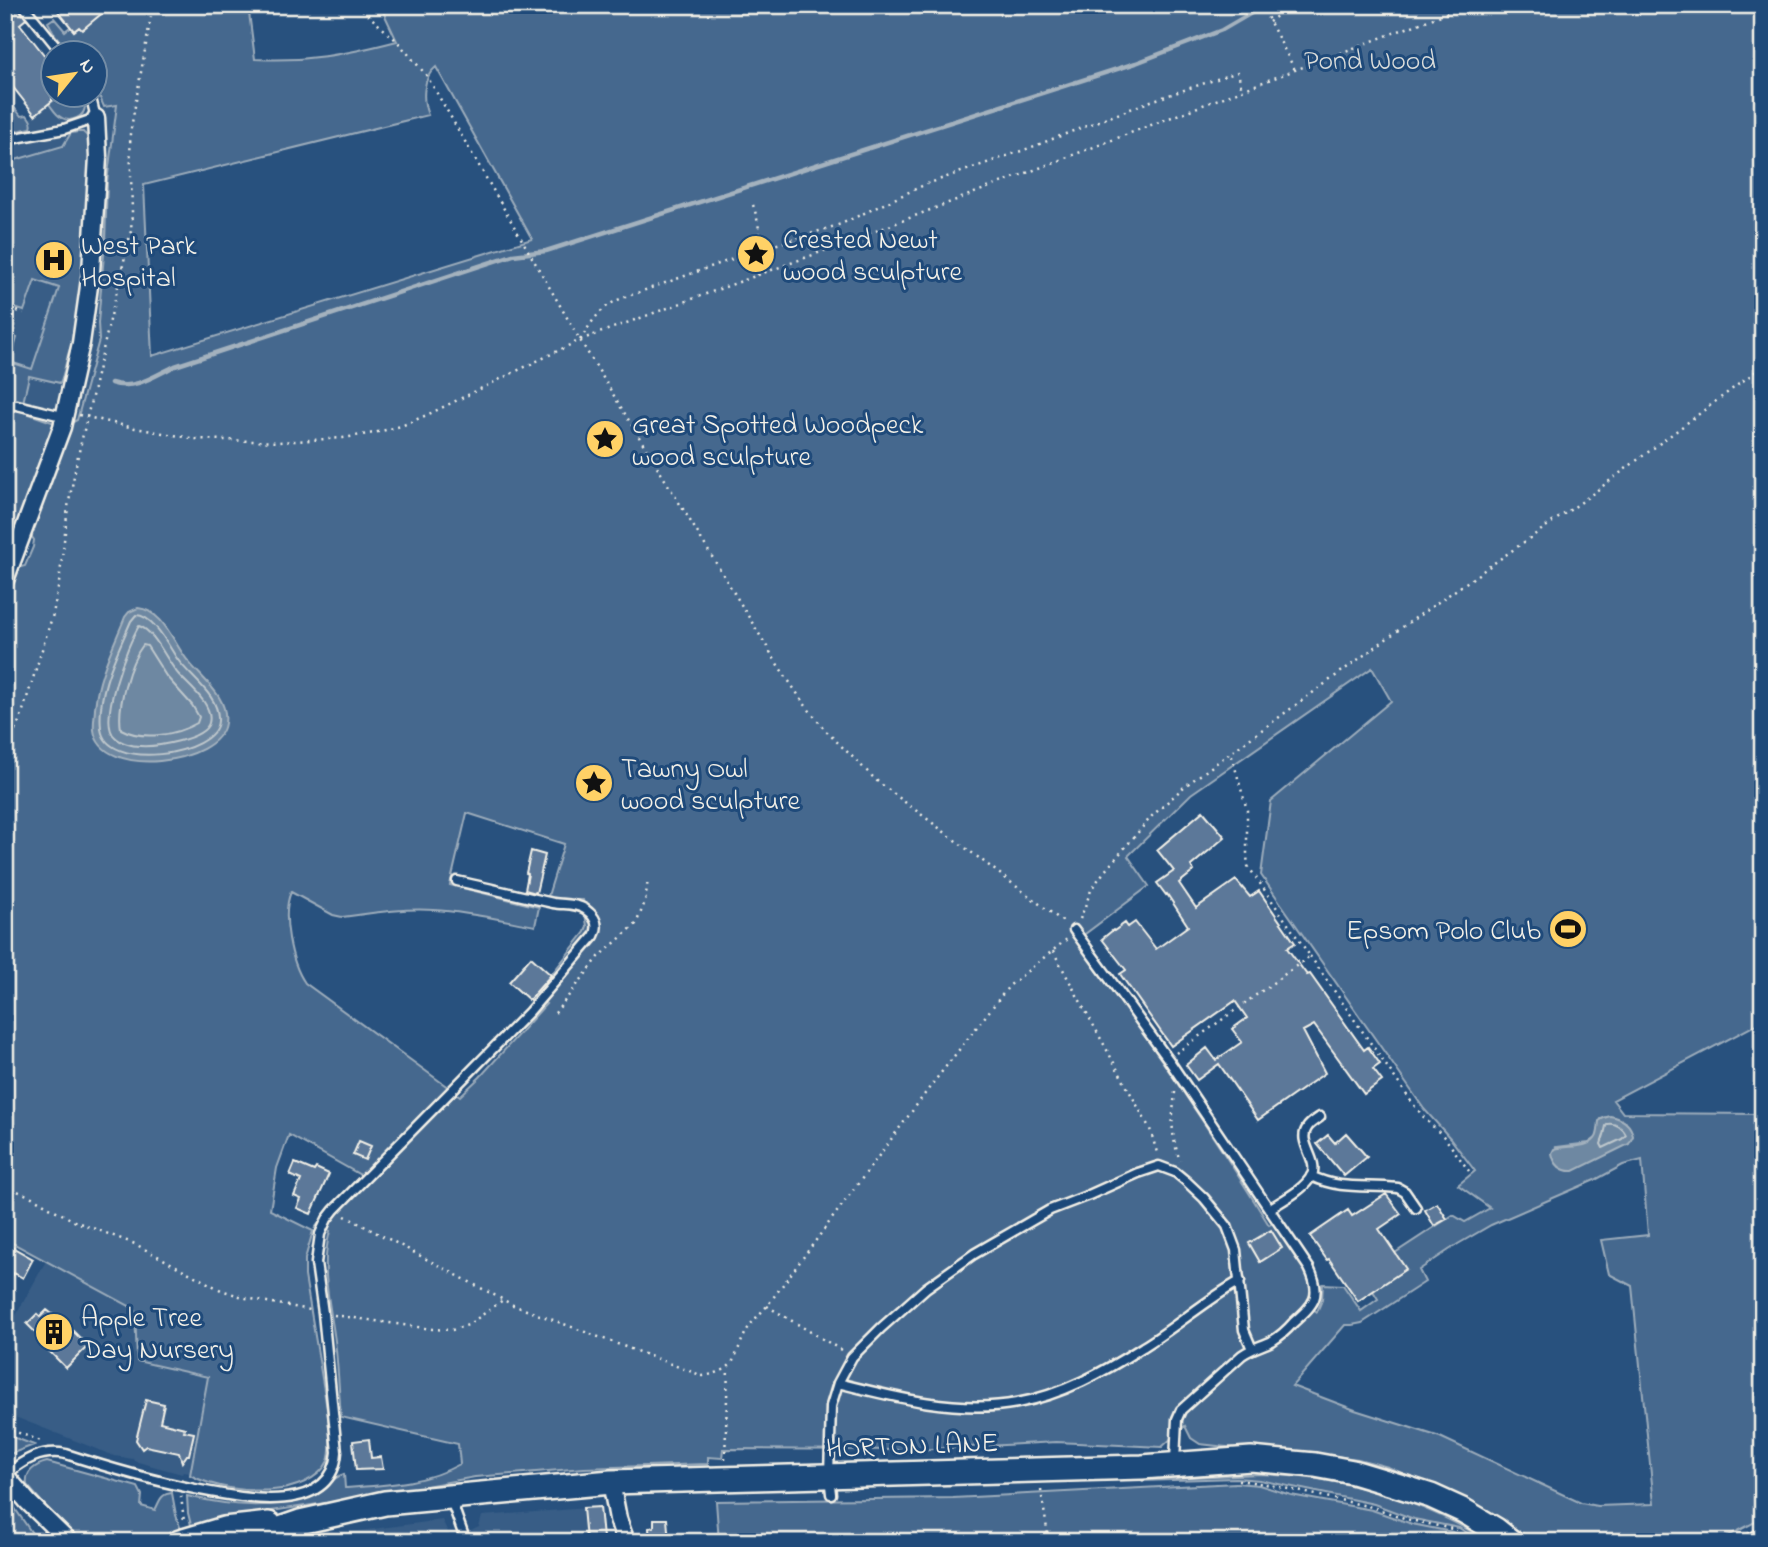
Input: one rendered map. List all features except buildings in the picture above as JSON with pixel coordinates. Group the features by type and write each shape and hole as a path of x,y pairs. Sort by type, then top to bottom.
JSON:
{"street":[{"path":"5,580 66,417 85,324 98,157 96,118"},
{"name":"HORTON LANE","path":"243,1542 300,1522 385,1503 611,1482 830,1485 1251,1459 1315,1465 1353,1472 1431,1496 1464,1511 1496,1530 1510,1542"},
{"path":"5,1475 69,1542"},
{"path":"611,1482 618,1519 626,1542"},
{"path":"28,1502 54,1542"},
{"name":"HORTON LANE","path":"180,1542 240,1526 300,1522"}],"lane":[{"path":"23,5 50,38"},
{"path":"5,140 65,129 96,118 94,108"},
{"path":"5,404 66,417"},
{"path":"5,1475 31,1457 52,1453 66,1454 146,1478 244,1498 282,1499 313,1489 333,1469 337,1452 317,1276 317,1251 323,1225 334,1210 529,1012 596,932 594,917 578,906 457,881"},
{"path":"1074,930 1168,1059 1309,1268 1315,1282 1316,1296 1311,1307 1279,1336 1242,1355 1181,1410 1177,1419 1175,1465"},
{"path":"1269,1209 1295,1192 1311,1176 1314,1167 1305,1132 1308,1126 1320,1117"},
{"path":"830,1485 831,1406 838,1384 852,1357 881,1328 926,1288 974,1254 1049,1210 1159,1166 1175,1172 1186,1181 1227,1226 1236,1250 1242,1325 1252,1349"},
{"path":"1311,1176 1348,1186 1398,1188 1405,1192 1416,1208"},
{"path":"838,1384 882,1395 966,1406 1018,1403 1065,1388 1102,1371 1142,1348 1240,1281"},
{"path":"450,1498 466,1542"},
{"path":"1744,1542 1763,1532"}],"path":[{"path":"5,756 22,714 55,605 68,507 86,416 131,231 130,134 153,5"},
{"path":"357,5 397,41 427,76 580,340 778,665 817,721 892,794 1074,930"},
{"path":"1261,5 1295,70"},
{"path":"1269,22 1291,5"},
{"path":"66,417 86,416 130,427 216,440 295,442 387,430 413,422 580,340 821,252 1468,5"},
{"path":"580,340 594,318 611,303 761,249 841,224 924,185 1151,101 1238,72 1241,90"},
{"path":"753,205 761,249 757,275"},
{"path":"791,240 821,252"},
{"path":"5,289 8,308 24,313"},
{"path":"334,1210 513,1305 703,1376 728,1368 734,1361 747,1329 933,1083 1009,986 1068,939 1092,888 1142,828 1177,793 1404,626 1580,503 1763,366"},
{"path":"1231,753 1248,814 1248,866 1413,1104 1445,1138 1469,1171"},
{"path":"555,1013 599,957 636,924 643,910 648,879"},
{"path":"1053,951 1150,1129 1159,1166"},
{"path":"1168,1059 1310,956"},
{"path":"1182,1081 1175,1092 1171,1125 1173,1142 1186,1181"},
{"path":"5,1186 32,1197 74,1221 135,1244 222,1290 246,1298 323,1313 452,1330 468,1325 503,1300"},
{"path":"767,1306 852,1357"},
{"path":"725,1462 728,1368"},
{"path":"1232,1480 1265,1484 1372,1507 1463,1533"},
{"path":"1040,1486 1049,1542"}],"shaded area":[{"name":"West Park Hospital","path":"117,104 109,167 99,340 72,435 52,421 18,410 5,411 5,121 27,115 30,118 44,108 52,108 65,120"},
{"path":"46,1261 136,1310 137,1361 209,1376 190,1475 114,1456 5,1413 5,1335"},
{"path":"600,1507 603,1538 607,1542 312,1542 343,1533 442,1520 452,1540 479,1527 482,1516"}],"green space":[{"name":"Pond Wood","path":"112,5 248,5 255,59 274,60 327,56 397,41 380,5 1763,5 1763,1021 1613,1100 1623,1113 1763,1114 1763,1518 1717,1542 1538,1542 1468,1502 1388,1467 1358,1459 1296,1451 1200,1444 1191,1438 1185,1426 1162,1447 1056,1442 916,1450 723,1449 722,1458 708,1457 708,1464 584,1468 475,1477 366,1497 231,1517 192,1529 187,1496 236,1504 286,1503 313,1496 344,1474 345,1488 375,1486 418,1480 460,1464 458,1444 341,1417 326,1272 330,1231 315,1228 362,1176 289,1135 277,1168 270,1210 313,1231 305,1259 305,1276 326,1400 330,1453 324,1468 312,1478 288,1488 242,1490 209,1483 190,1475 208,1377 137,1361 135,1309 5,1239 5,597 17,568 25,566 33,547 34,540 29,533 71,423 77,420 99,340 107,182 117,105 108,106 108,38 57,38 48,22 54,18 65,31 70,27 74,31","holes":["436,67 532,239 152,356 144,185 428,115 424,90 428,77","1372,668 1391,701 1271,801 1261,875 1424,1109 1475,1171 1458,1185 1490,1208 1465,1222 1453,1215 1395,1253 1373,1291 1378,1299 1361,1311 1343,1285 1323,1284 1322,1300 1317,1312 1307,1304 1312,1292 1311,1280 1298,1254 1276,1222 1269,1225 1176,1081 1077,940 1149,886 1128,856 1191,794","467,813 564,844 548,896 563,900 583,900 587,926 585,932 533,995 546,1004 460,1096 305,983 295,963 287,913 291,892 333,915 342,917 399,910 434,910 535,926 539,907 450,885","1614,1117 1625,1122 1559,1166 1556,1147 1589,1143 1597,1137 1601,1119","1642,1160 1648,1235 1601,1240 1609,1274 1632,1286 1654,1504 1597,1506 1581,1503 1440,1437 1355,1410 1292,1386 1345,1325 1362,1323 1425,1282 1419,1270 1491,1225 1623,1165"]},
{"path":"5,96 21,116 27,115 31,128 12,132 9,120 5,121"},
{"path":"52,108 84,108 80,116 73,119 60,117"},
{"path":"83,132 87,136 91,151 92,204 77,336 60,383 29,376 23,403 5,401 5,334 17,338 10,362 32,369 59,288 35,280 24,311 11,307 5,282 5,163 63,146 71,133"},
{"path":"18,410 55,423 17,531 5,546 5,411"},
{"path":"5,1434 34,1445 5,1456"},
{"path":"47,1462 138,1487 142,1495 141,1506 155,1510 163,1496 172,1493 182,1533 162,1542 81,1542 60,1523 27,1485 32,1470"},
{"path":"1259,1474 1318,1479 1385,1494 1428,1510 1488,1542 1482,1542 1459,1528 1414,1519 1374,1504 1260,1480 1236,1478 1143,1481"},
{"path":"1236,1483 1259,1485 1291,1495 1372,1510 1412,1524 1452,1532 1472,1542 1256,1542 1179,1536 1056,1542 719,1542 716,1501 953,1498"},
{"path":"5,1494 38,1542 17,1542 5,1520"}],"water":[{"path":"138,608 147,610 161,621 223,705 225,723 218,737 203,749 183,757 137,761 116,756 101,746 94,730 99,684 125,617"},
{"path":"1610,1116 1628,1125 1633,1136 1629,1144 1574,1171 1562,1169 1557,1164 1552,1153 1554,1149 1591,1142 1597,1135 1599,1121"}],"waterway":[{"path":"111,383 136,384 175,366 513,255 546,251 1136,63 1222,30 1265,5"}],"place":[{"name":"Crested Newt wood sculpture","path":"756,254"},
{"name":"West Park Hospital","path":"54,260"},
{"name":"Great Spotted Woodpeck wood sculpture","path":"605,439"},
{"name":"Tawny Owl wood sculpture","path":"594,783"},
{"name":"Epsom Polo Club","path":"1568,929"},
{"name":"Apple Tree Day Nursery","path":"54,1332"}]}
